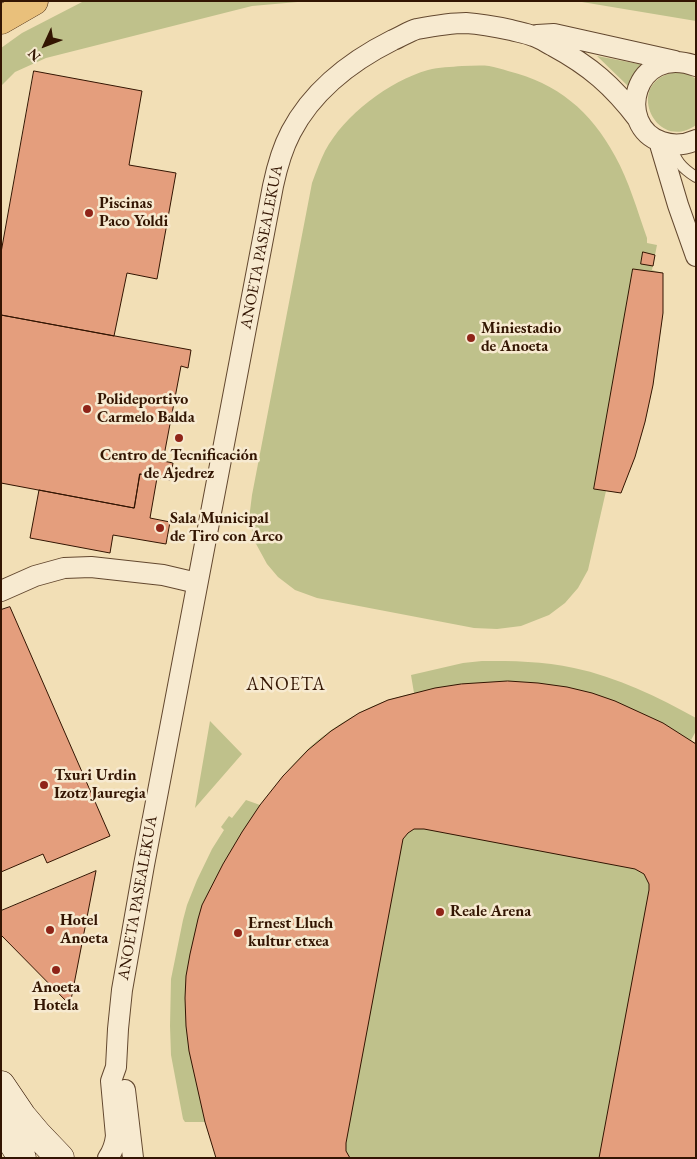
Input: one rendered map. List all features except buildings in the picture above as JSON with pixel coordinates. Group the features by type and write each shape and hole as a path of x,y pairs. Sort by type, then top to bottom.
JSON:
{"highway":[{"path":"1,20 34,1"}],"main road":[{"path":"1,1085 22,1116 60,1158"},
{"path":"1,1124 22,1158"}],"street":[{"name":"ANOETA PASEALEKUA","path":"108,1158 112,1153 116,1136 111,1081 116,1068 122,990 144,865 273,186 281,155 291,132 316,96 340,73 375,49 415,30 439,25 466,23 532,35 554,34 686,64"},
{"name":"ANOETA PASEALEKUA","path":"532,35 591,69 626,103 650,136 664,143"},
{"path":"638,120 635,110 635,99 637,89 642,80 657,66 666,62 686,64"},
{"path":"696,140 679,145 664,143 678,205 696,256"},
{"path":"1,591 35,576 64,568 91,567 163,575 197,583"},
{"name":"ANOETA PASEALEKUA","path":"116,1068 124,1080 133,1158"}],"lane":[{"path":"664,143 683,169 696,177"}],"green space":[{"path":"84,1 309,1 252,6 46,58 15,72 1,86 1,48 22,33"},
{"path":"576,1 696,1 696,21"},
{"path":"597,56 644,65 632,78 629,87"},
{"name":"Miniestadio de Anoeta","path":"462,66 489,66 526,76 557,91 584,112 606,140 620,166 629,186 647,238 647,243 657,245 652,270 663,273 663,313 653,385 645,422 635,457 621,493 606,491 588,570 578,588 565,603 549,615 521,626 497,629 474,628 317,598 295,590 278,577 267,564 255,542 249,519 312,183 323,155 333,138 356,112 383,91 413,75 428,70"},
{"path":"680,72 696,79 696,125 681,132 667,130 657,122 650,111 648,98 652,86 662,77"},
{"name":"Reale Arena","path":"482,661 540,663 590,672 637,689 696,718 696,731 691,740 696,744 696,1158 216,1158 205,1122 185,1122 183,1119 171,1055 170,1026 171,979 183,920 197,880 212,849 224,830 221,827 229,816 232,818 246,800 260,805 301,756 334,728 377,704 414,693 411,675 463,663"},
{"path":"210,721 242,754 195,808"}],"place":[{"name":"Piscinas Paco Yoldi","path":"89,213"},
{"name":"Miniestadio de Anoeta","path":"471,338"},
{"name":"Polideportivo Carmelo Balda","path":"87,409"},
{"name":"Centro de Tecnificación de Ajedrez","path":"179,438"},
{"name":"Sala Municipal de Tiro con Arco","path":"160,528"},
{"name":"Txuri Urdin Izotz Jauregia","path":"44,785"},
{"name":"Reale Arena","path":"440,912"},
{"name":"Hotel Anoeta","path":"50,930"},
{"name":"Ernest Lluch kultur etxea","path":"238,933"},
{"name":"Anoeta Hotela","path":"56,970"}],"district":[{"name":"ANOETA","path":"286,685"}]}
